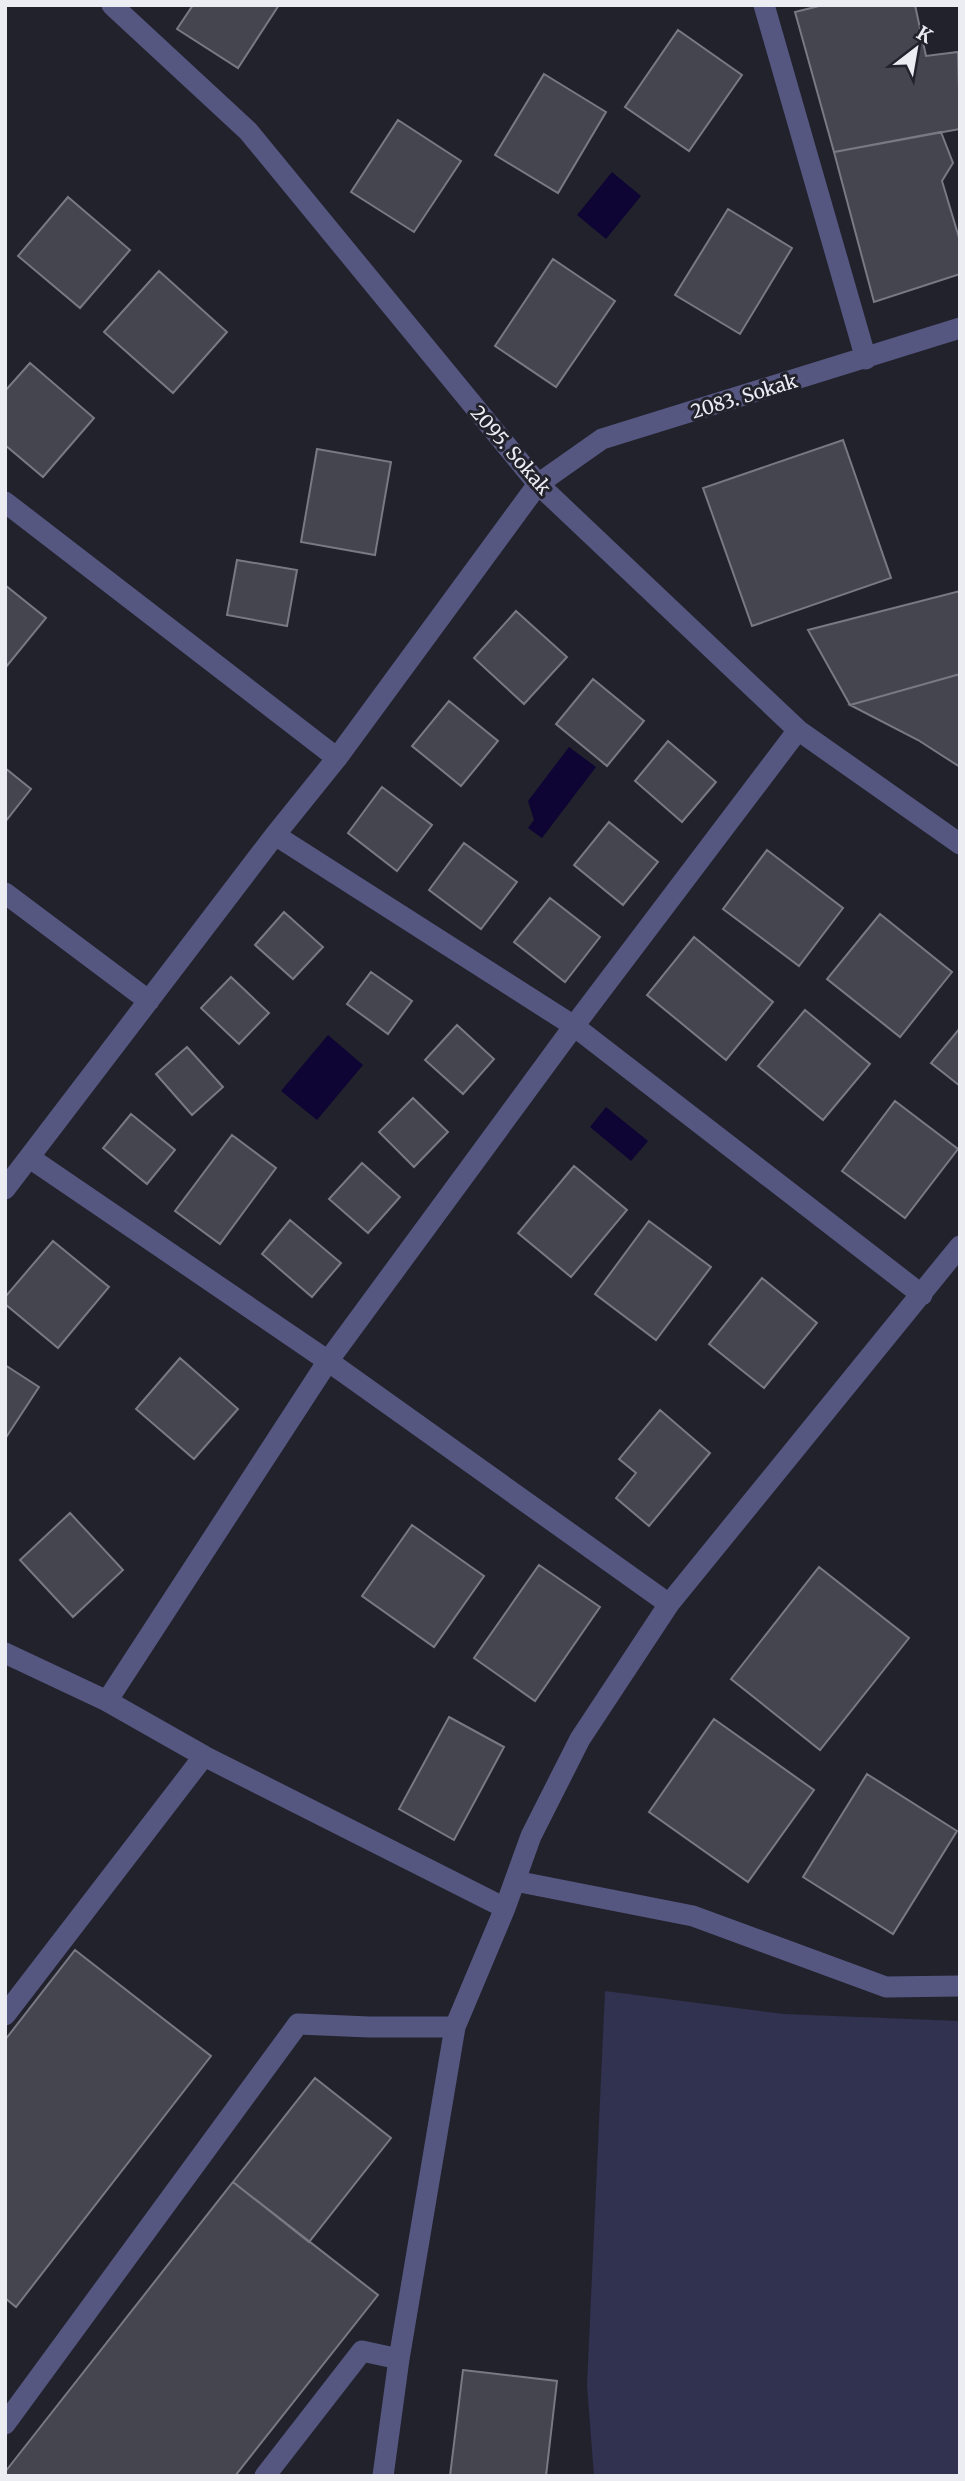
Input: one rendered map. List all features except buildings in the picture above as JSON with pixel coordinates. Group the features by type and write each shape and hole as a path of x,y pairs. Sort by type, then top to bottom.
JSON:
{"street":[{"name":"2095. Sokak","path":"112,5 248,131 538,484 798,730 960,844"},
{"path":"764,5 866,359"},
{"name":"2083. Sokak","path":"5,1189 275,835 337,758 538,484 602,439 960,328"},
{"path":"5,502 337,758"},
{"path":"107,1701 328,1361 574,1026 798,730"},
{"path":"275,835 574,1026 922,1295"},
{"path":"5,893 149,1001"},
{"path":"30,1158 328,1361 669,1604"},
{"path":"383,2476 399,2359 455,2027 505,1908 531,1836 580,1739 669,1604 960,1246"},
{"path":"5,1653 107,1701 204,1756 505,1908"},
{"path":"5,2015 204,1756"},
{"path":"515,1881 693,1916 886,1987 960,1986"},
{"path":"5,2424 298,2024 455,2027"},
{"path":"265,2476 362,2351 399,2359"}],"shaded area":[{"path":"612,172 641,196 606,239 577,215"},
{"path":"569,747 596,767 542,838 528,828 534,820 528,801"},
{"path":"328,1035 363,1065 317,1120 281,1091"},
{"path":"606,1107 648,1141 631,1161 590,1127"},
{"path":"605,1991 784,2014 960,2021 960,2476 594,2476 587,2385"}]}
